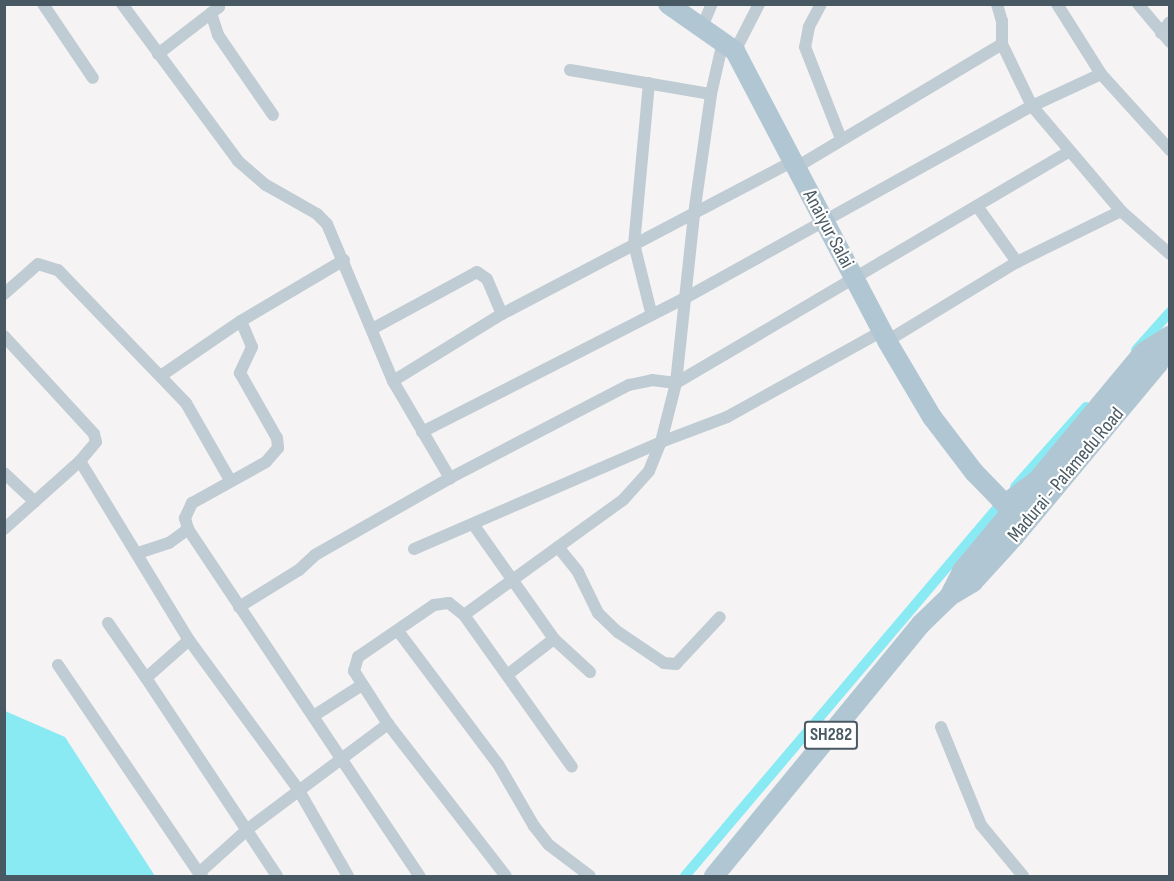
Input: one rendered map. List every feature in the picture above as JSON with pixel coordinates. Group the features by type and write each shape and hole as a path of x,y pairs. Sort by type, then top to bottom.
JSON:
{"main road":[{"path":"668,4 729,46"},
{"name":"Anaiyur Salai","path":"729,46 885,336 932,417 999,508 1014,537"},
{"name":"Madurai - Palamedu Road","path":"714,876 921,624 950,596 973,582 1029,520 1144,351 1167,339"},
{"name":"Madurai - Palamedu Road","path":"950,596 962,571 979,552 999,508 1081,445"},
{"path":"999,508 1029,520"}],"street":[{"path":"42,4 93,78"},
{"path":"122,4 238,161 266,185 317,213 335,236 393,381 450,477"},
{"path":"702,27 712,4"},
{"path":"464,615 640,484 661,442 676,383 687,297 694,214 711,94 729,46 759,4"},
{"path":"821,4 809,27 805,47 841,139"},
{"path":"997,4 1002,21 1002,44 1032,106 1068,152 1120,210 1170,254"},
{"path":"1057,4 1101,74 1170,150"},
{"path":"1138,4 1165,37"},
{"path":"158,54 217,8"},
{"path":"217,8 218,35 273,115"},
{"path":"1165,37 1170,22"},
{"path":"393,381 502,314 634,244 793,165 1002,44"},
{"path":"570,70 711,94"},
{"path":"422,432 651,312 687,297 1032,106 1101,74"},
{"path":"649,83 634,244 651,312"},
{"path":"239,607 299,570 315,555 450,477 629,385 652,380 676,383 855,280 1068,152"},
{"path":"977,207 1017,262"},
{"path":"414,549 661,442 727,417 885,336 1017,262 1120,210"},
{"path":"162,375 242,321 344,260"},
{"path":"4,294 29,270 38,264 48,264 162,375 205,432 230,480"},
{"path":"372,329 477,272 487,279 502,314"},
{"path":"242,321 252,347 240,373 277,438 278,448 266,462 192,503 185,518 188,529 343,757 419,876"},
{"path":"4,336 94,434 92,448 80,461 4,529"},
{"path":"80,461 189,640 297,789 348,876"},
{"path":"4,474 35,502"},
{"path":"473,524 554,639 590,672"},
{"path":"138,553 169,543 188,529"},
{"path":"558,547 578,572 598,613 618,632 664,663 676,664 720,617"},
{"path":"506,876 388,724 354,671 354,661 441,602 454,606 464,615 572,767"},
{"path":"108,623 249,828 277,876"},
{"path":"398,631 498,764 534,826 549,845 590,876"},
{"path":"507,675 554,639"},
{"path":"146,678 189,640"},
{"path":"58,665 200,875 249,828 297,789 388,724"},
{"path":"315,715 362,685"},
{"path":"941,727 981,825 1023,876"}],"water":[{"path":"5,711 65,737 155,876 5,876"}],"waterway":[{"path":"1136,350 1170,312"},
{"path":"1015,487 1086,407"},
{"path":"685,876 1005,499"}]}
